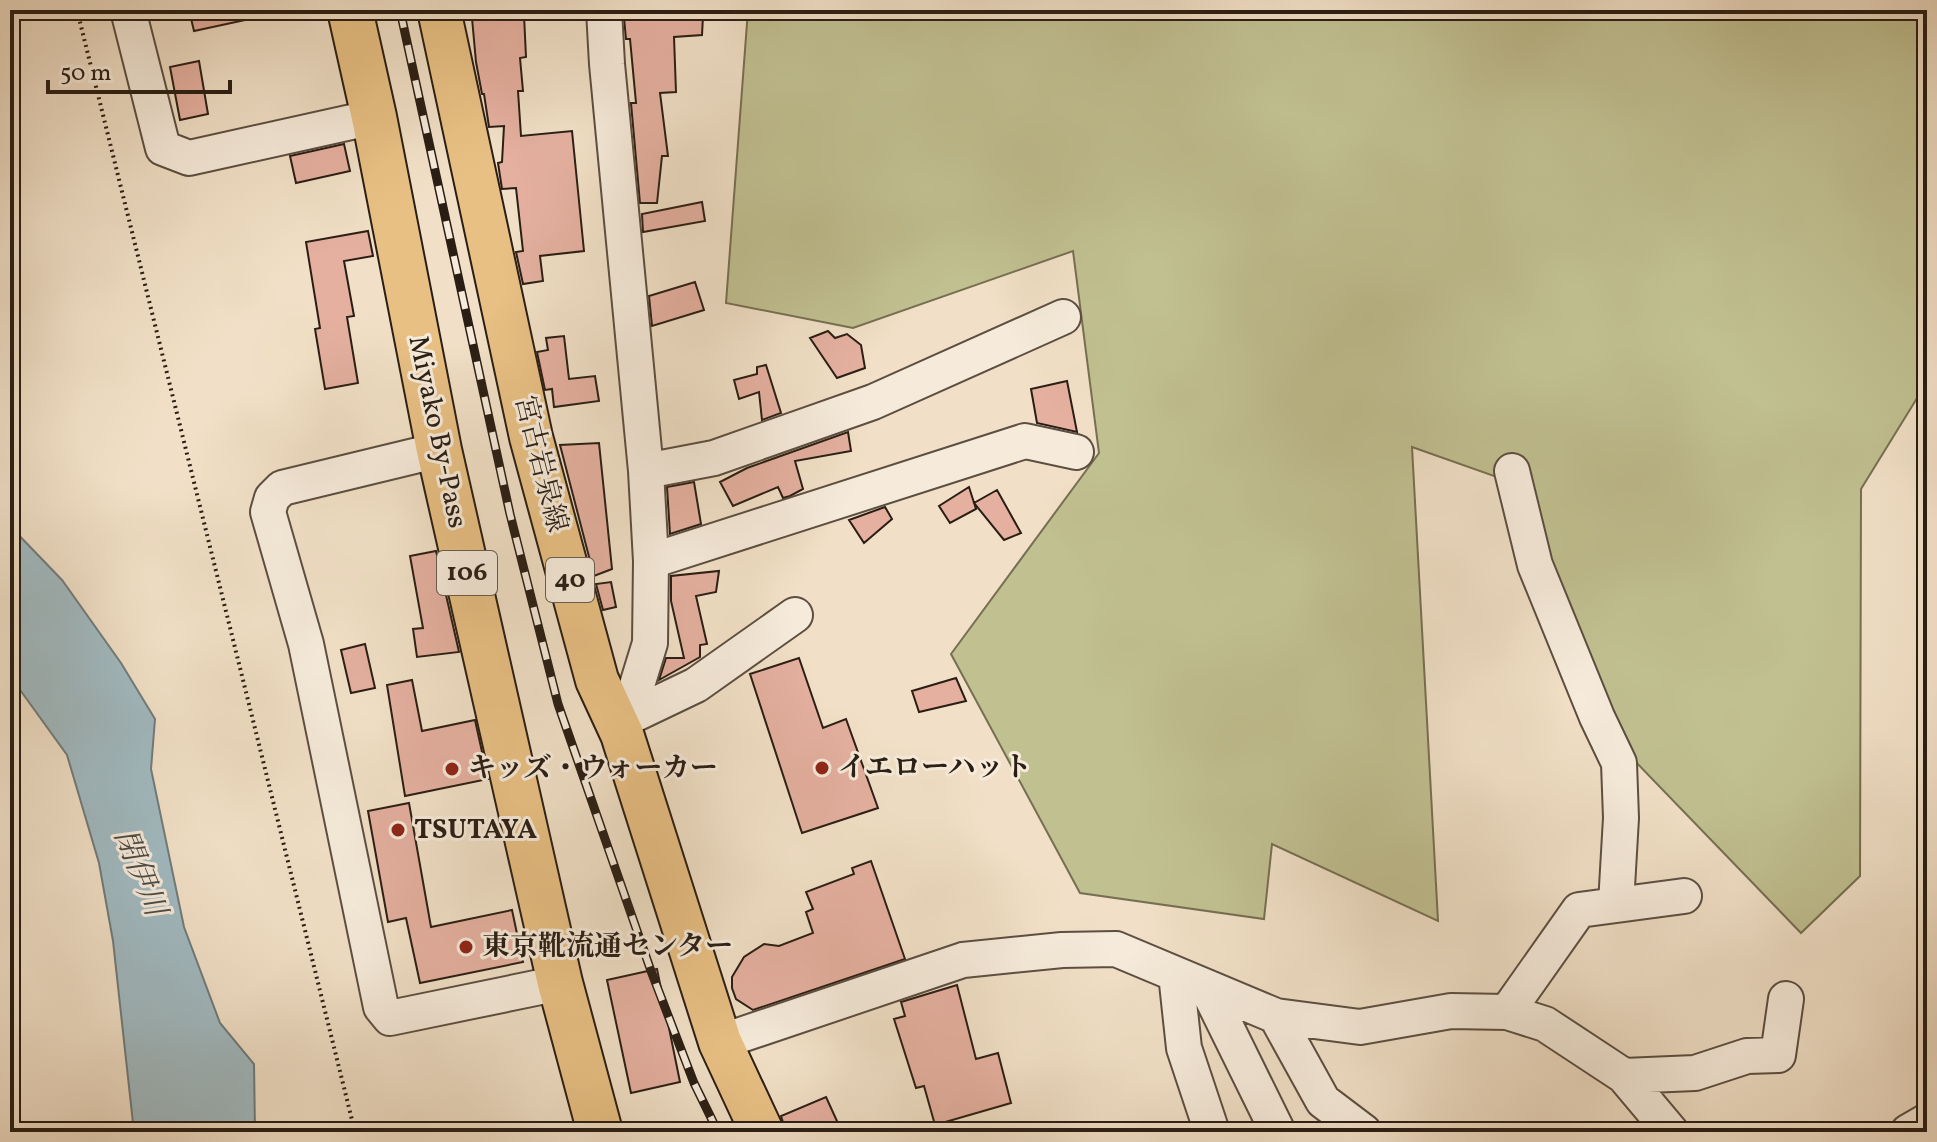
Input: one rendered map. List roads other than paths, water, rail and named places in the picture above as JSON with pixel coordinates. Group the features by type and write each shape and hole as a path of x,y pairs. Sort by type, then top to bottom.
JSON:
{"highway":[{"name":"Miyako By-Pass","path":"350,10 439,450 560,983 600,1132"}],"main road":[{"name":"宮古岩泉線","path":"439,10 531,437 597,680 624,726 720,1042 762,1132"}],"street":[{"path":"128,10 163,148 189,158 374,117"},
{"path":"604,10 646,471 651,561 650,643 624,726"},
{"path":"646,471 714,458 873,402 1063,317"},
{"path":"651,561 1025,441 1076,452"},
{"path":"439,450 282,488 272,498 268,512 306,644 381,1007 390,1018 560,983"},
{"path":"1512,471 1535,565 1619,763 1621,818 1616,904"},
{"path":"624,726 696,685 795,615"},
{"path":"1507,1012 1579,910 1684,896"},
{"path":"720,1042 963,960 1062,950 1116,949 1276,1016 1360,1027 1451,1011 1507,1012 1545,1024 1624,1076 1671,1132"},
{"path":"1176,974 1184,1048 1210,1132"},
{"path":"1207,988 1278,1132"},
{"path":"1624,1076 1695,1073 1747,1056 1778,1055 1786,999"},
{"path":"1276,1016 1323,1101 1364,1132"},
{"path":"1908,1132 1927,1121"}],"water":[{"name":"閉伊川","path":"10,526 62,580 121,663 155,719 151,769 184,927 220,1023 254,1064 255,1132 134,1132 113,941 99,863 67,755 10,676"}],"railway":[{"path":"400,10 510,514 558,704 651,971 694,1083 718,1132"}],"place":[{"name":"イエローハット","path":"822,768"},
{"name":"キッズ・ウォーカー","path":"452,769"},
{"name":"TSUTAYA","path":"398,830"},
{"name":"東京靴流通センター","path":"466,947"}]}
